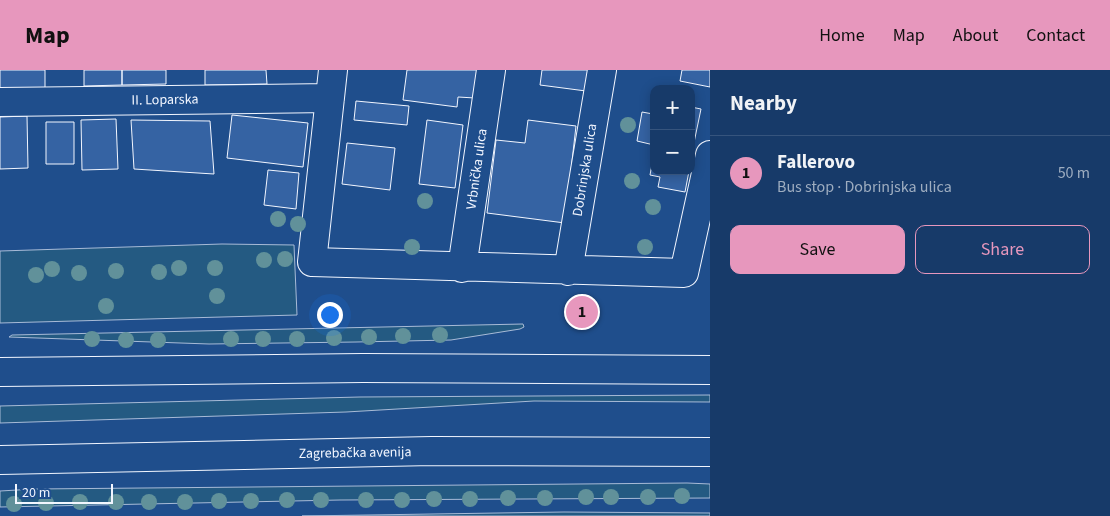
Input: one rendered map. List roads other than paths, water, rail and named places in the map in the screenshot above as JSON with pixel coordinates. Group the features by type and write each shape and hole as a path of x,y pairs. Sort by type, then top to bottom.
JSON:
{"street":[{"path":"333,70 312,262 462,268 684,273 710,155"},
{"name":"Vrbnička ulica","path":"462,268 491,70"},
{"name":"Dobrinjska ulica","path":"568,271 602,70"},
{"name":"II. Loparska","path":"0,102 330,98"},
{"path":"0,372 354,368 710,370"},
{"name":"Zagrebačka avenija","path":"0,460 432,452 710,452"}],"place":[{"name":"Fallerovo","path":"582,312"}]}
